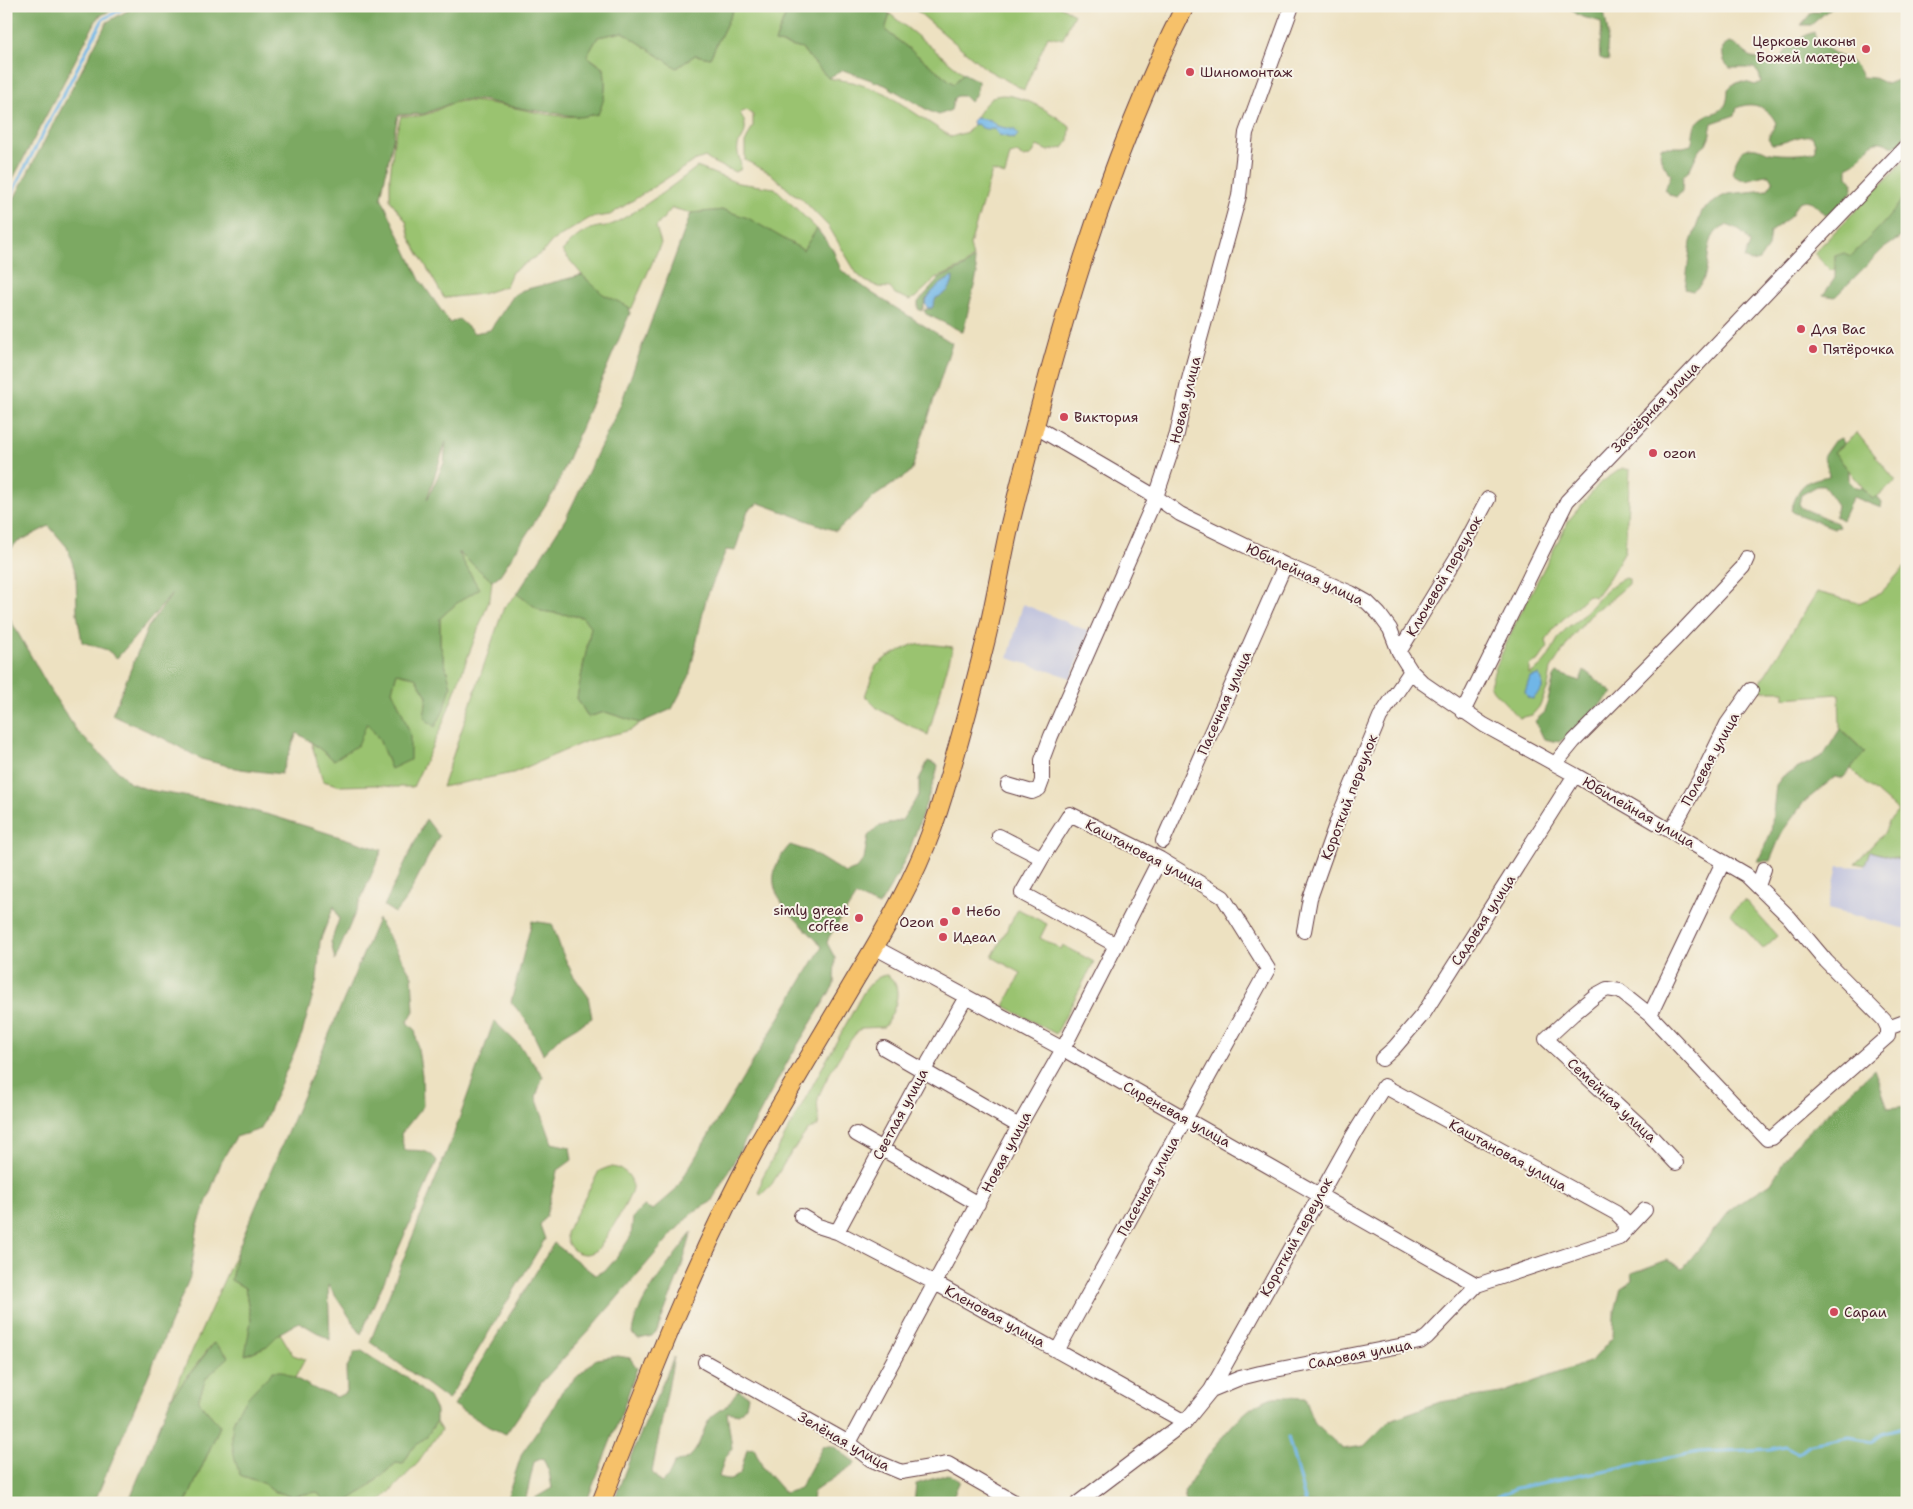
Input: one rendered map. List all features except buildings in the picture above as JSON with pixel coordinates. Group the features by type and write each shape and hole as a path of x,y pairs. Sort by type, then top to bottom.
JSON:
{"main road":[{"path":"601,1503 629,1430 708,1240 758,1145 874,948 920,860 952,765 985,643 1010,526 1055,356 1090,235 1126,138 1184,6"}],"street":[{"name":"Новая улица","path":"1008,785 1032,792 1039,789 1042,782 1042,760 1051,736 1156,497 1177,434 1188,383 1230,231 1238,196 1246,133 1292,6"},
{"name":"Заозёрная улица","path":"1463,712 1567,501 1907,145"},
{"name":"Юбилейная улица","path":"1036,427 1156,497 1180,514 1285,565 1368,602 1390,629 1399,652 1411,671 1422,683 1463,712 1746,875 1789,917 1826,961 1884,1020 1888,1028"},
{"name":"Ключевой переулок","path":"1399,652 1457,557 1488,499"},
{"path":"1555,764 1574,741 1743,567 1747,558"},
{"name":"Пасечная улица","path":"1163,841 1285,565"},
{"name":"Короткий переулок","path":"1304,930 1310,898 1339,816 1380,717 1411,671"},
{"name":"Полевая улица","path":"1671,831 1700,779 1727,724 1751,690"},
{"name":"Садовая улица","path":"1382,1059 1424,1013 1574,775"},
{"name":"Каштановая улица","path":"1042,858 1070,814 1160,859 1223,897 1268,969"},
{"path":"1000,836 1042,858 1022,893 1116,945"},
{"name":"Новая улица","path":"849,1443 1019,1126 1063,1049 1160,859"},
{"path":"1723,862 1650,1015 1767,1139 1772,1138 1880,1044 1888,1036 1888,1028 1907,1021"},
{"path":"1758,886 1764,868"},
{"name":"Сиреневая улица","path":"874,948 1063,1049 1320,1194 1477,1286"},
{"name":"Пасечная улица","path":"1057,1351 1268,969"},
{"name":"Семейная улица","path":"1650,1015 1620,991 1607,989 1596,995 1546,1039 1648,1133 1676,1162"},
{"name":"Светлая улица","path":"837,1232 923,1072 966,997"},
{"path":"884,1048 1019,1126"},
{"name":"Короткий переулок","path":"1211,1390 1320,1194 1384,1086"},
{"name":"Каштановая улица","path":"1384,1086 1616,1214 1624,1222 1625,1230"},
{"path":"856,1134 978,1204"},
{"name":"Садовая улица","path":"1078,1503 1185,1422 1211,1390 1240,1378 1260,1373 1420,1342 1477,1286 1608,1243 1619,1238 1645,1210"},
{"name":"Кленовая улица","path":"801,1216 818,1226 837,1232 934,1284 1185,1422"},
{"name":"Зелёная улица","path":"704,1362 849,1443 870,1459 901,1472 948,1464 1016,1503"}],"shaded area":[{"path":"1023,604 1088,631 1087,639 1071,678 1008,658"},
{"path":"1869,850 1907,861 1907,929 1828,909 1838,866 1864,867"}],"green space":[{"path":"6,6 119,6 98,17 6,192"},
{"path":"136,6 735,6 710,58 695,55 677,68 623,32 598,37 587,56 604,69 605,92 598,114 580,117 518,108 482,100 459,100 424,114 398,115 381,197 420,280 450,323 459,319 474,333 490,330 514,295 523,290 582,275 603,294 629,307 630,313 554,492 500,575 492,581 458,552 479,589 457,603 440,618 440,644 451,687 443,712 435,727 424,718 427,696 415,677 397,673 392,690 410,734 410,760 391,769 379,739 367,723 358,745 334,760 297,733 281,774 240,769 201,759 165,739 112,715 148,627 173,593 117,658 107,650 82,642 77,613 76,574 67,547 49,526 16,543 6,555 6,214 107,22","holes":["446,442 444,463 427,500"]},
{"path":"735,6 789,6 775,42 802,49 828,78 853,82 885,93 951,137 967,132 973,125 977,124 994,129 999,134 1013,139 990,120 975,118 990,100 996,96 1004,95 1014,96 1035,104 1055,116 1070,127 1069,140 1063,148 1048,151 1037,146 1031,156 1022,157 1017,153 1010,155 1005,175 992,171 970,245 973,258 964,266 935,279 916,297 910,300 895,294 890,288 879,287 865,281 857,274 829,227 800,197 792,193 770,173 745,160 745,143 753,126 753,115 747,110 740,113 745,123 745,129 744,136 738,145 740,170 735,172 715,164 705,157 694,161 610,215 590,218 552,241 543,252 512,272 506,286 482,294 444,298 410,238 406,221 390,200 390,177 394,140 401,116 424,115 459,101 498,104 564,116 598,114 605,91 604,68 587,56 598,37 623,32 677,68 695,55 710,58"},
{"path":"789,6 879,6 890,14 885,30 954,84 963,73 978,81 975,95 970,102 964,96 957,96 954,98 951,110 939,115 885,85 843,70 828,78 802,49 775,42"},
{"path":"911,6 1060,6 1074,14 1063,39 1048,36 1024,90 986,69"},
{"path":"1570,6 1603,6 1608,33 1607,50 1609,61 1600,58 1601,22 1579,15"},
{"path":"1823,6 1833,6 1811,25 1801,25 1812,12 1818,12"},
{"path":"890,14 963,73 954,84 885,30"},
{"path":"1814,32 1816,40 1852,62 1862,77 1874,78 1887,84 1907,76 1907,135 1899,144 1891,146 1883,142 1877,142 1872,144 1855,163 1848,166 1848,176 1853,183 1852,191 1848,198 1832,214 1824,214 1810,201 1798,202 1791,216 1770,232 1768,247 1759,260 1751,262 1744,258 1750,244 1741,232 1726,225 1717,231 1709,247 1705,276 1693,291 1685,289 1691,242 1702,211 1728,194 1767,190 1773,182 1769,175 1746,180 1732,174 1740,154 1748,148 1761,149 1768,153 1776,154 1806,153 1815,151 1815,143 1812,136 1807,136 1772,144 1768,138 1776,123 1769,113 1755,105 1737,108 1735,115 1712,123 1706,145 1699,150 1689,171 1683,176 1682,191 1677,197 1670,195 1665,189 1671,175 1661,159 1661,147 1691,145 1695,125 1702,118 1722,109 1727,99 1728,89 1731,86 1740,82 1755,85 1761,82 1759,74 1754,68 1730,68 1724,59 1723,47 1729,43 1752,57 1778,62 1793,44"},
{"path":"1907,158 1907,190 1899,206 1851,256 1835,256 1835,269 1831,271 1814,253"},
{"path":"697,167 738,183 775,188 817,229 803,250 747,218 724,210 691,213 672,208 656,227 661,243 631,310 601,293 583,276 562,251 584,232 596,227 611,225 635,211"},
{"path":"1907,191 1907,233 1883,249 1835,297 1823,295 1835,278 1835,256 1844,253 1851,256 1888,217"},
{"path":"724,210 748,218 803,250 817,229 833,250 841,270 872,293 952,343 911,472 875,496 836,531 759,503 748,510 735,551 726,550 706,599 689,677 672,709 640,723 605,712 588,717 577,698 591,627 582,617 541,611 517,594 566,518 620,406 691,213"},
{"path":"974,259 977,274 963,332 926,314 924,310 932,308 936,298 942,295 943,283 926,299 922,311 918,309 918,302 940,278 964,267"},
{"path":"1857,433 1896,481 1873,500 1834,452"},
{"path":"1841,438 1843,444 1834,452 1849,471 1849,481 1855,487 1863,488 1872,499 1877,496 1882,502 1881,508 1853,497 1842,520 1835,516 1837,505 1824,486 1817,486 1801,495 1799,504 1802,508 1837,523 1839,527 1834,528 1794,513 1791,510 1797,495 1807,482 1829,476 1823,457 1834,441"},
{"path":"1622,468 1630,470 1625,551 1595,597 1588,595 1555,627 1546,641 1548,647 1539,660 1529,665 1529,674 1537,670 1547,659 1560,636 1567,628 1580,618 1607,590 1625,578 1629,579 1629,584 1603,606 1595,610 1572,637 1551,669 1548,687 1539,707 1532,715 1520,718 1495,693 1490,685 1495,669 1516,622 1569,520 1599,484"},
{"path":"457,551 492,581 490,598 441,728 413,787 341,786 323,781 311,742 334,760 367,722 379,739 391,769 402,712 392,690 397,673 415,677 427,696 424,718 451,687 440,644 440,618 457,603 479,589"},
{"path":"1907,564 1907,861 1870,851 1865,865 1855,863 1884,833 1889,822 1898,811 1851,769 1865,752 1840,728 1839,694 1784,698 1784,691 1755,691 1817,592 1859,603 1881,593"},
{"path":"517,594 541,611 582,617 591,627 577,698 588,717 605,712 640,723 631,730 587,741 513,773 442,787 504,607"},
{"path":"6,612 52,693 77,731 130,783 149,790 212,801 270,815 382,850 335,960 331,942 339,919 334,906 320,941 317,980 302,1034 261,1129 236,1137 222,1160 198,1225 190,1277 94,1503 6,1503"},
{"path":"928,644 953,647 928,735 878,709 865,696 876,666 887,657 912,645"},
{"path":"1584,670 1613,693 1583,720 1574,732 1559,742 1544,739 1535,721 1545,712 1554,677 1557,673 1580,681"},
{"path":"1840,729 1865,752 1843,778 1835,777 1804,802 1782,832 1770,861 1758,861 1771,832 1776,785 1783,776 1824,755"},
{"path":"928,761 938,765 936,775 910,849 897,876 879,906 856,896 829,937 827,943 835,958 834,985 788,1061 711,1202 693,1212 673,1233 542,1382 506,1434 489,1427 454,1405 554,1243 595,1275 607,1269 631,1236 633,1217 644,1206 653,1210 675,1191 822,947 780,901 775,888 774,875 778,861 790,845 811,852 845,873 856,869 864,859 868,836 877,827 902,820 919,795 919,780"},
{"path":"426,819 439,836 407,898 395,913 384,906"},
{"path":"1745,900 1777,936 1763,949 1730,913"},
{"path":"1018,909 1047,924 1040,938 1061,949 1063,945 1094,962 1056,1034 1004,1006 1021,973 992,957"},
{"path":"378,919 412,976 414,1011 407,1023 415,1029 422,1075 423,1106 401,1134 404,1150 426,1152 437,1161 361,1334 328,1285 330,1340 299,1322 280,1333 267,1346 245,1355 251,1320 245,1288 231,1280 237,1251"},
{"path":"532,921 552,924 573,975 588,996 592,1018 560,1037 543,1054 527,1021 511,1002"},
{"path":"887,975 893,980 897,993 894,1008 888,1021 884,1027 862,1028 851,1040 820,1092 818,1099 818,1126 807,1131 786,1160 772,1184 761,1195 759,1194 762,1178 863,993 877,979"},
{"path":"494,1021 520,1046 543,1076 536,1097 552,1143 570,1147 572,1160 557,1171 546,1216 540,1225 545,1239 448,1400 370,1342 453,1136"},
{"path":"1874,1069 1888,1108 1907,1106 1907,1503 1186,1503 1184,1492 1221,1438 1245,1413 1257,1404 1270,1398 1305,1398 1315,1424 1343,1449 1364,1446 1390,1420 1440,1402 1501,1393 1592,1361 1613,1337 1614,1315 1621,1288 1633,1280 1632,1273 1667,1260 1683,1268 1733,1207 1771,1183 1792,1148"},
{"path":"609,1167 618,1168 628,1175 632,1183 631,1193 606,1238 597,1250 586,1254 576,1252 568,1244 566,1233 599,1171"},
{"path":"692,1232 681,1269 657,1331 652,1336 639,1339 632,1334 640,1308 656,1281"},
{"path":"237,1251 231,1280 245,1288 251,1320 246,1355 267,1346 280,1333 293,1355 305,1359 295,1378 282,1371 240,1475 263,1483 273,1491 292,1496 317,1492 326,1503 186,1503 220,1426 198,1401 206,1378 229,1356 213,1343 171,1398"},
{"path":"214,1343 229,1357 206,1378 198,1401 220,1426 186,1503 128,1503 171,1398"},
{"path":"362,1351 392,1371 406,1376 429,1397 436,1411 436,1422 427,1436 412,1449 403,1464 396,1463 363,1491 345,1503 326,1503 317,1492 292,1496 273,1491 263,1483 240,1475 232,1439 235,1417 247,1399 273,1371 282,1371 317,1390 337,1397 347,1392 346,1370 355,1352"},
{"path":"618,1356 630,1358 637,1368 622,1412 586,1503 538,1503 535,1498 552,1488 549,1472 543,1458 534,1462 525,1503 507,1503 522,1453 551,1412 562,1391 596,1359"},
{"path":"674,1357 652,1472 661,1483 668,1477 675,1462 683,1461 694,1452 709,1420 727,1405 739,1390 748,1396 746,1406 739,1414 727,1412 732,1448 724,1460 719,1477 731,1480 740,1474 747,1449 754,1448 763,1468 785,1493 800,1488 823,1446 833,1446 856,1463 813,1492 812,1503 613,1503 631,1456"},
{"path":"436,1422 441,1430 418,1463 379,1503 345,1503 364,1491 396,1463 403,1464 412,1449 427,1436"},
{"path":"948,1474 960,1481 950,1503 914,1503 916,1484"}],"water":[{"path":"975,118 990,120 997,126 1015,130 1018,135 1014,139 999,135 994,129 985,129 977,124 973,125 972,121"},
{"path":"953,277 952,285 948,290 936,298 932,308 927,308 925,303 933,291"},
{"path":"1538,675 1542,680 1542,689 1533,699 1528,698 1525,692 1530,677"}],"waterway":[{"path":"6,204 103,19 128,6"},
{"path":"1484,1503 1516,1488 1699,1452 1770,1449 1785,1446 1798,1453 1810,1444 1849,1437 1872,1441 1882,1433 1907,1426"},
{"path":"1288,1437 1306,1503"}],"place":[{"name":"Церковь иконы Божей матери","path":"1866,49"},
{"name":"Шиномонтаж","path":"1190,72"},
{"name":"Для Вас","path":"1801,329"},
{"name":"Пятёрочка","path":"1813,349"},
{"name":"Виктория","path":"1064,417"},
{"name":"ozon","path":"1653,453"},
{"name":"Небо","path":"956,911"},
{"name":"simly great coffee","path":"859,918"},
{"name":"Ozon","path":"944,922"},
{"name":"Идеал","path":"943,937"},
{"name":"Сараи","path":"1834,1312"}]}
